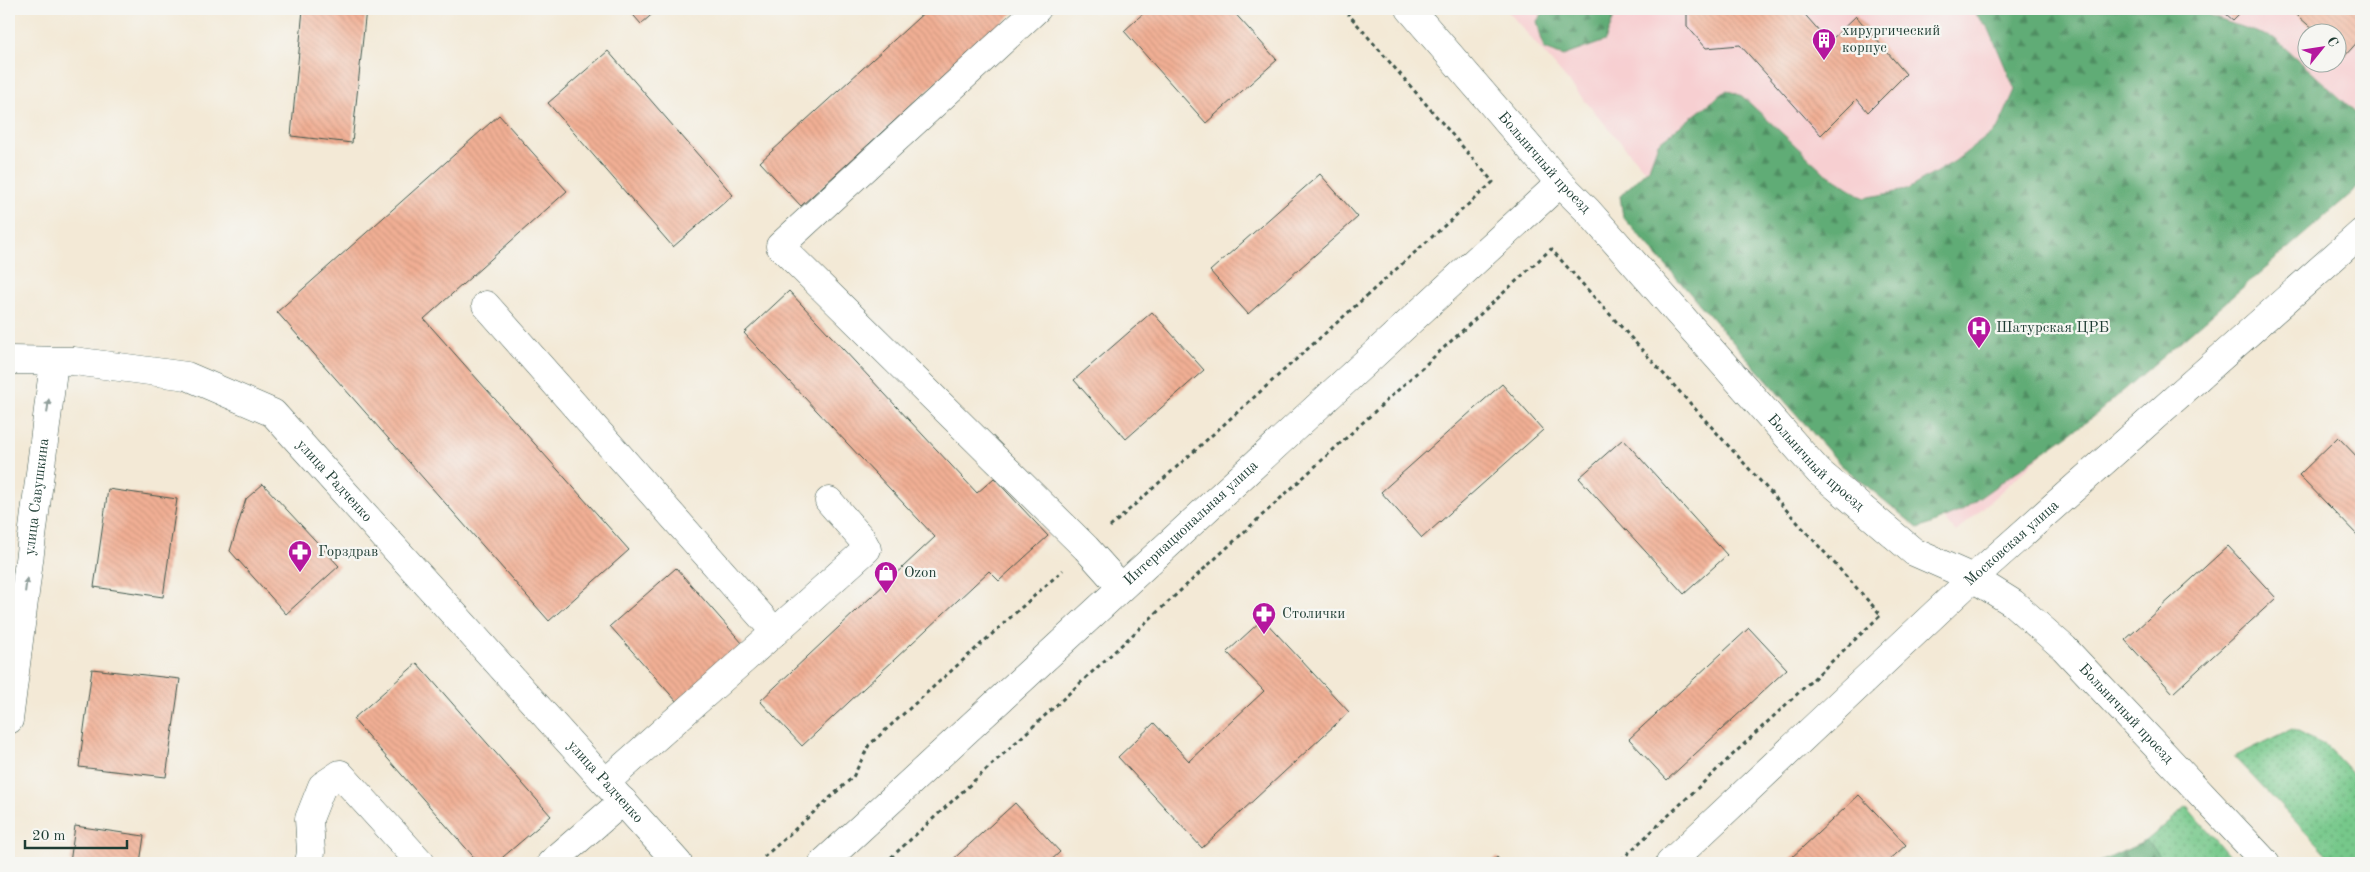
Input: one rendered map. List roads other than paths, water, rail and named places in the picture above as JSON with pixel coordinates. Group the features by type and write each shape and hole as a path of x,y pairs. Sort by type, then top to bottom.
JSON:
{"street":[{"path":"1038,9 780,246 1086,548 1121,587"},
{"name":"Больничный проезд","path":"1410,9 1560,183 1588,211 1819,472 1914,552 1973,578 2013,603 2064,648 2266,863"},
{"name":"Интернациональная улица","path":"823,863 1560,183"},
{"name":"Московская улица","path":"1670,863 1973,578 2361,233"},
{"path":"486,305 775,632"},
{"name":"улица Радченко","path":"9,360 74,361 187,376 273,413 678,863"},
{"name":"улица Савушкина","path":"9,720 54,362"},
{"path":"551,863 614,791 775,632 866,549 861,538 829,501"},
{"path":"309,863 311,852 309,819 322,786 340,774 421,863"}],"place":[{"name":"хирургический корпус","path":"1824,61"},
{"name":"Шатурская ЦРБ","path":"1979,349"},
{"name":"Горздрав","path":"300,573"},
{"name":"Ozon","path":"886,594"},
{"name":"Столички","path":"1264,635"}]}
